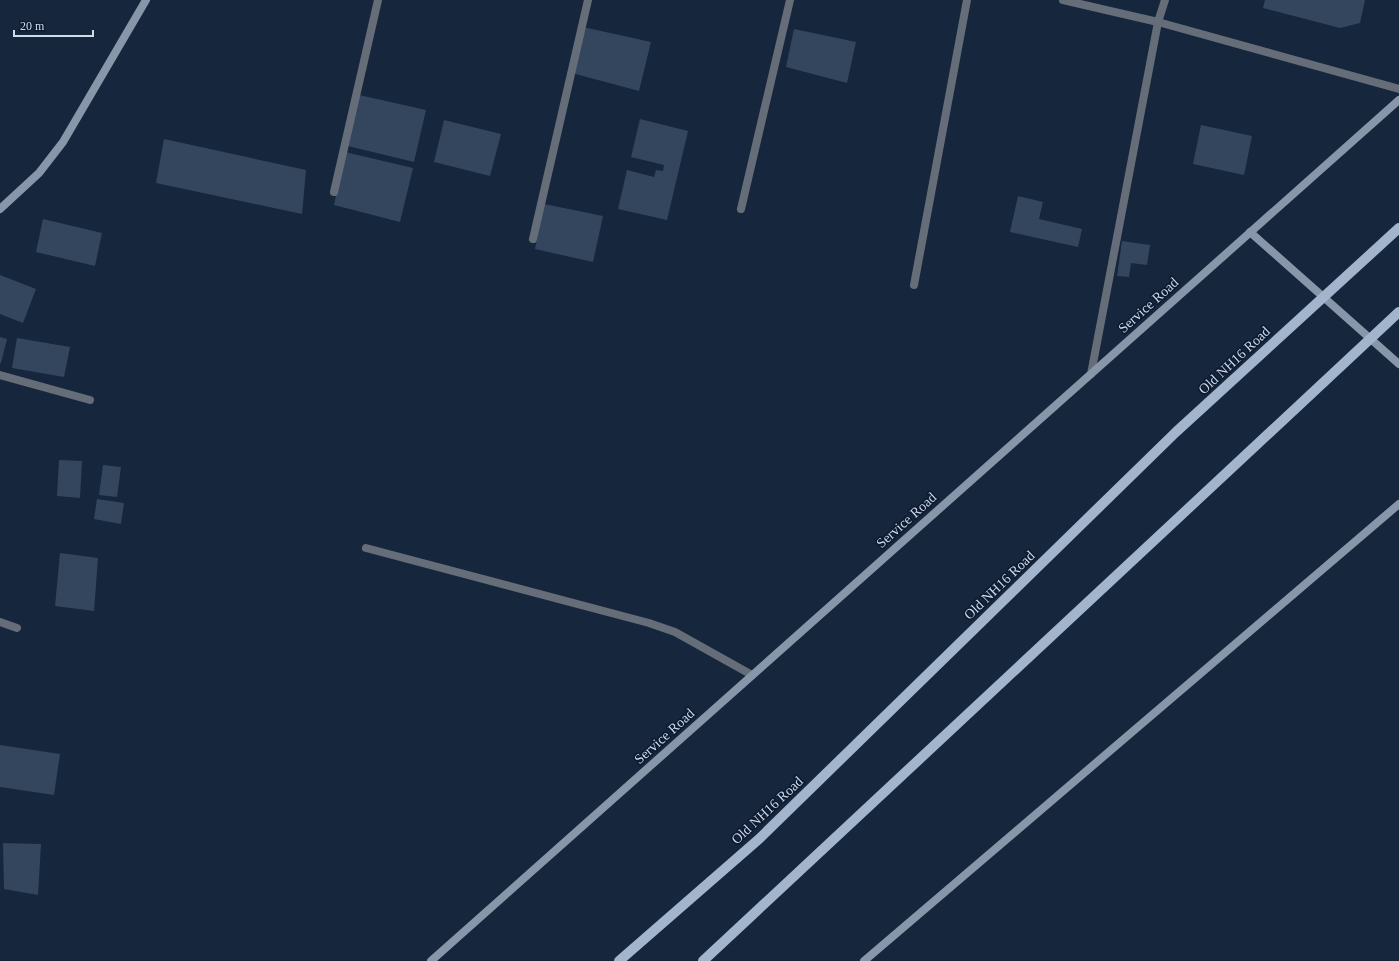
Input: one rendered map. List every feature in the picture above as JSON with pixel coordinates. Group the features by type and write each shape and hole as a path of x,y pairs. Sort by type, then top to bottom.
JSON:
{"main road":[{"name":"Old NH16 Road","path":"619,961 759,839 1176,432 1399,228"},
{"path":"703,961 1399,312"}],"street":[{"path":"0,210 39,173 63,142 146,0"},
{"path":"334,192 378,0"},
{"path":"533,240 588,0"},
{"path":"741,209 790,0"},
{"path":"914,285 966,0"},
{"path":"1063,0 1158,22 1399,89"},
{"path":"1091,374 1158,22 1165,0"},
{"name":"Service Road","path":"431,961 1399,100"},
{"path":"1250,232 1399,364"},
{"path":"0,375 90,400"},
{"path":"864,961 1399,504"},
{"path":"366,548 649,623 675,632 752,675"},
{"path":"0,622 17,628"}],"building":[{"path":"1265,0 1365,0 1360,23 1340,28 1263,8"},
{"path":"583,27 651,42 639,91 572,73"},
{"path":"794,29 856,42 847,83 786,67"},
{"path":"359,95 426,110 414,162 348,146"},
{"path":"640,119 688,131 667,220 618,209 627,170 654,177 656,170 663,171 664,165 631,157"},
{"path":"444,120 501,134 490,176 434,162"},
{"path":"1201,125 1252,136 1244,175 1193,164"},
{"path":"164,139 306,170 302,214 156,183"},
{"path":"345,152 413,168 400,222 334,205"},
{"path":"1018,196 1043,202 1039,219 1082,229 1078,247 1010,232"},
{"path":"544,204 603,216 593,262 535,249"},
{"path":"43,219 102,233 95,266 36,252"},
{"path":"1122,241 1150,245 1147,265 1131,263 1129,277 1117,276"},
{"path":"0,275 36,289 23,323 0,314"},
{"path":"0,337 7,339 1,363 0,363"},
{"path":"17,338 70,347 64,377 12,368"},
{"path":"59,460 82,461 80,498 57,496"},
{"path":"103,465 121,467 117,497 99,495"},
{"path":"97,499 124,503 121,524 94,519"},
{"path":"60,553 98,558 94,611 55,606"},
{"path":"0,745 60,754 54,795 0,787"},
{"path":"3,843 41,844 38,895 4,889"}]}
